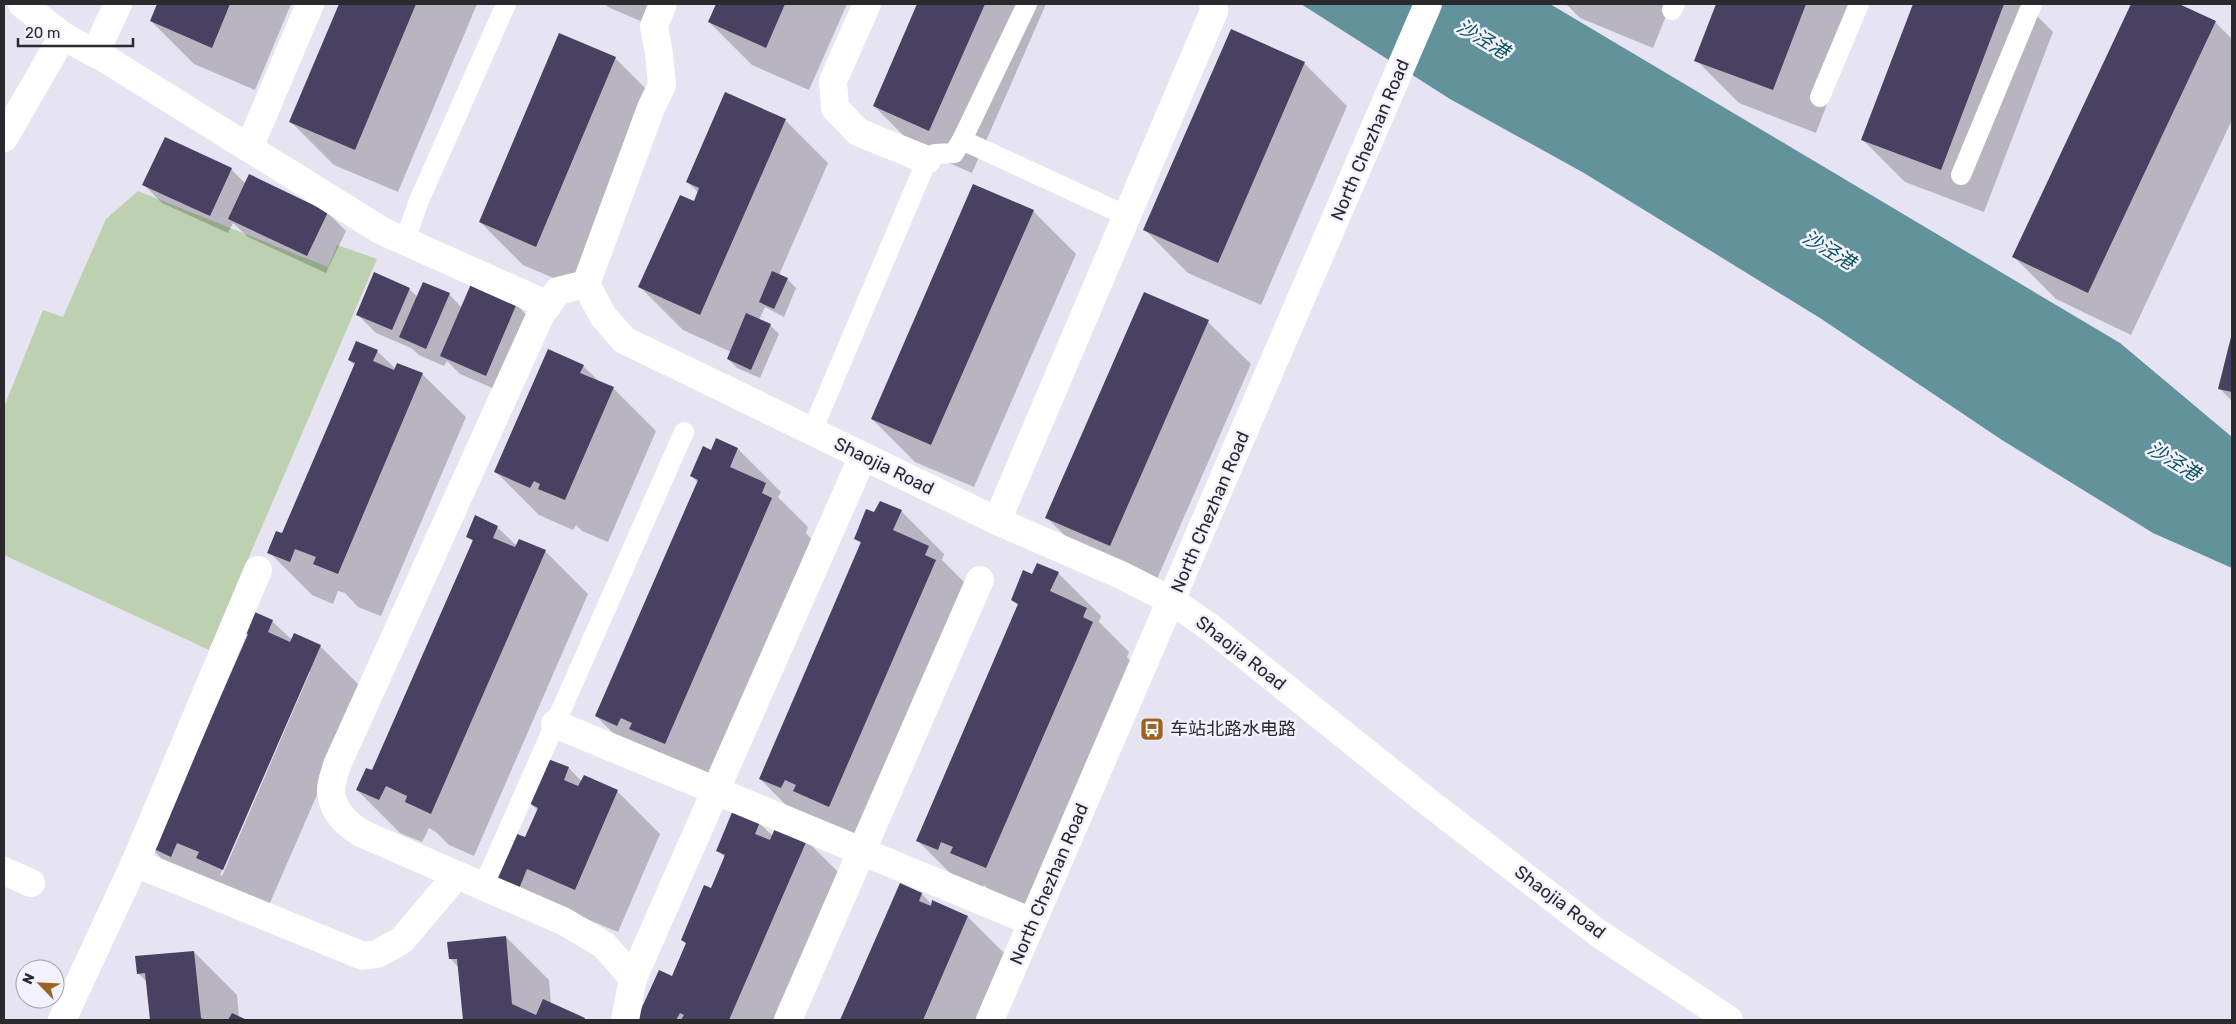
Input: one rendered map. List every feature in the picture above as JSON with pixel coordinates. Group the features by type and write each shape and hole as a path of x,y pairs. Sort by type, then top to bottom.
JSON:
{"street":[{"path":"22,4 63,36 95,53 382,231 548,305"},
{"path":"95,53 118,4"},
{"path":"249,148 310,4"},
{"path":"633,978 604,945 563,921 347,826 336,808 330,791 341,756 541,314 558,291 586,284 651,108 662,85 654,26 663,4"},
{"path":"867,4 833,81 834,108 858,132 927,160"},
{"path":"997,521 1214,11 1213,4"},
{"name":"North Chezhan Road","path":"990,1020 1428,4"},
{"path":"4,138 63,36"},
{"name":"Shaojia Road","path":"586,284 602,316 624,340 997,521 1121,575 1172,601 1212,628 1423,798 1598,932 1729,1020"},
{"path":"626,1020 633,978 863,456"},
{"path":"62,1020 135,863 258,570"},
{"path":"788,1020 980,580"},
{"path":"555,724 1032,922"},
{"path":"135,863 363,956 378,954 402,940 457,875"},
{"path":"4,871 31,883"}],"lane":[{"path":"404,242 418,203 506,4"},
{"path":"812,431 927,160 935,154 954,153 1027,4"},
{"path":"1820,97 1859,4"},
{"path":"1961,175 2032,4"},
{"path":"962,140 1127,216"},
{"path":"483,887 684,432"}],"green space":[{"path":"138,191 328,267 337,245 377,259 209,650 4,555 4,407 43,310 63,317 106,219"}],"water":[{"name":"沙泾港","path":"1301,4 1550,4 2120,343 2232,437 2232,568 2153,533 2002,440 1820,318 1584,173 1450,99"}],"building":[{"path":"157,4 230,4 212,48 150,21"},
{"path":"339,4 416,4 355,150 289,122"},
{"path":"716,4 785,4 766,48 708,22"},
{"path":"917,4 985,4 929,131 873,106"},
{"path":"1716,4 1806,4 1773,90 1694,61"},
{"path":"1913,4 2004,4 1941,170 1861,140"},
{"path":"2131,4 2179,4 2216,21 2088,293 2012,257"},
{"path":"1231,29 1305,62 1218,263 1143,230"},
{"path":"559,33 616,57 536,247 479,222"},
{"path":"725,92 786,119 700,315 638,287 680,195 694,201 699,188 686,182"},
{"path":"165,137 232,168 210,216 142,185"},
{"path":"249,174 328,212 307,256 228,219"},
{"path":"973,184 1034,210 931,445 871,419"},
{"path":"772,271 788,278 774,309 759,302"},
{"path":"374,272 410,288 392,330 356,315"},
{"path":"423,282 450,293 426,349 399,337"},
{"path":"471,284 517,303 486,376 440,356"},
{"path":"1144,292 1209,320 1110,546 1045,518"},
{"path":"746,313 771,324 751,370 727,359"},
{"path":"2232,333 2232,392 2218,389"},
{"path":"356,341 378,350 373,361 394,370 397,363 423,373 338,574 313,564 316,557 295,549 290,562 267,553 276,531 282,533 355,363 348,360"},
{"path":"548,349 584,365 580,373 614,387 565,500 538,489 540,484 534,481 530,488 494,472"},
{"path":"716,438 738,448 730,467 766,483 762,493 772,498 665,744 629,729 632,723 621,718 617,726 595,716 698,480 690,476 703,446 711,450"},
{"path":"880,501 902,510 893,530 929,546 925,555 936,560 829,807 793,791 796,785 785,780 781,788 759,779 861,542 854,539 866,509 874,512"},
{"path":"475,515 498,526 493,538 515,547 519,539 546,550 431,814 405,802 407,796 386,786 379,800 356,790 366,768 372,770 473,540 466,537"},
{"path":"1037,563 1059,572 1050,591 1087,608 1083,617 1093,622 986,868 950,853 953,847 941,842 938,850 916,841 1018,604 1011,600 1023,570 1032,574"},
{"path":"250,610 273,620 268,632 290,642 294,633 321,645 223,870 196,858 199,852 177,843 171,857 148,846 164,826 248,634 241,631"},
{"path":"548,759 569,767 564,780 578,786 584,775 618,790 575,890 527,869 518,891 491,880 512,832 525,837 538,808 529,803"},
{"path":"733,810 760,822 755,834 770,840 776,826 807,840 729,1020 681,1020 684,1015 680,1013 676,1020 642,1020 637,1018 659,970 672,976 686,943 681,940 704,885 711,888 725,855 716,851"},
{"path":"900,883 922,893 919,901 931,906 932,900 968,916 923,1020 840,1020"},
{"path":"506,936 512,1004 536,1015 543,999 585,1018 584,1020 463,1020 457,959 449,959 447,942"},
{"path":"194,951 201,1018 205,1020 150,1020 145,973 137,974 135,956"},
{"path":"232,1013 247,1020 228,1020"}],"place":[{"name":"车站北路水电路","path":"1152,729"}]}
